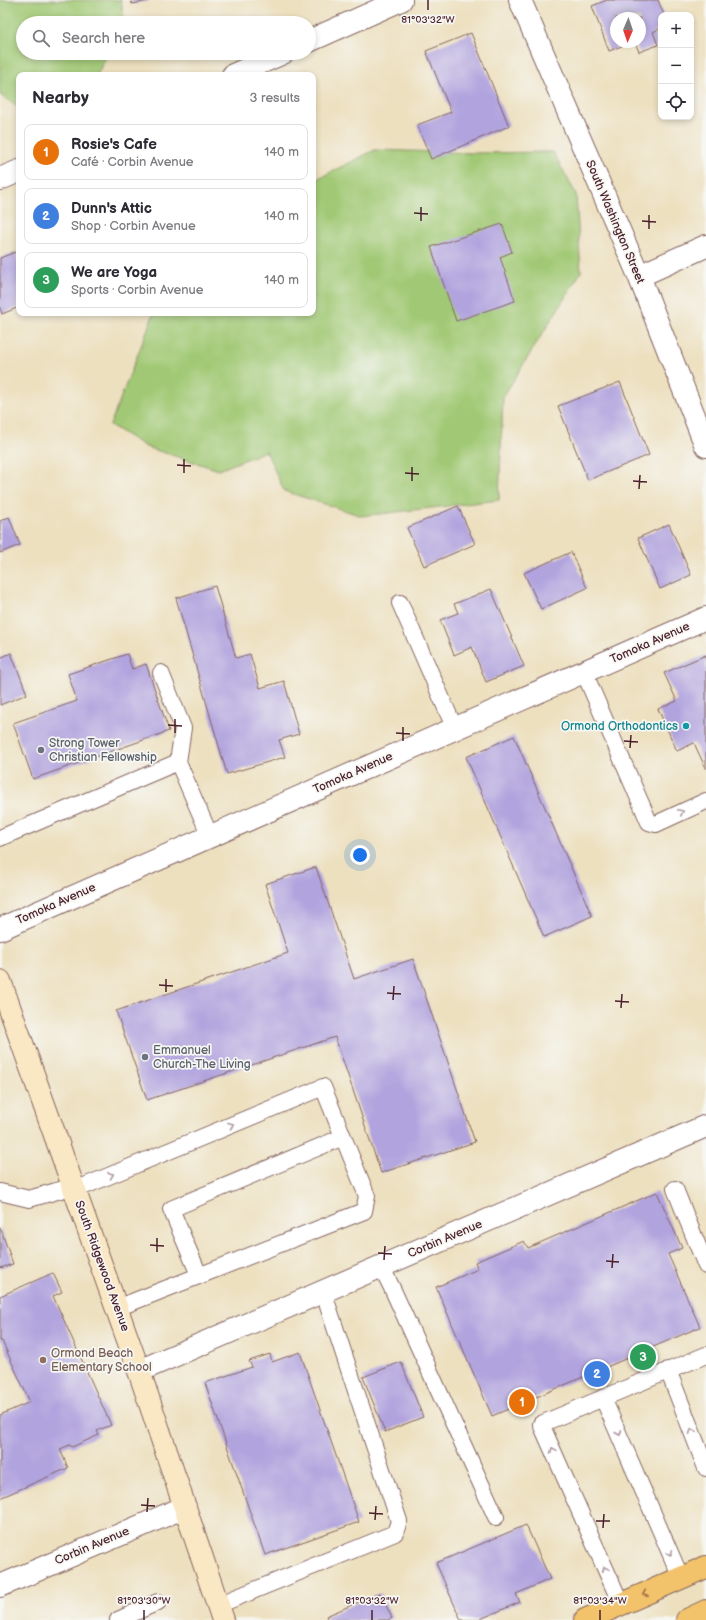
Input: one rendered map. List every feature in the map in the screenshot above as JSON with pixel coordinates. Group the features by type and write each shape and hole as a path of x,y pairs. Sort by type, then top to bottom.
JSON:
{"main road":[{"path":"586,1620 706,1567"},
{"path":"687,1620 706,1612"}],"street":[{"path":"316,38 401,0"},
{"name":"South Washington Street","path":"520,0 638,276 706,446"},
{"path":"240,72 267,60"},
{"path":"0,179 16,172"},
{"path":"638,276 706,246"},
{"name":"Tomoka Avenue","path":"0,929 706,618"},
{"name":"South Ridgewood Avenue","path":"0,980 139,1371 220,1612"},
{"name":"Corbin Avenue","path":"139,1371 706,1126"},
{"name":"Corbin Avenue","path":"0,1586 185,1507"}],"lane":[{"path":"400,603 455,729"},
{"path":"584,672 649,822 656,824 706,801"},
{"path":"161,674 182,728 178,762 210,836"},
{"path":"0,838 178,762"},
{"path":"0,1192 29,1199 74,1188 323,1087 366,1196 364,1211 117,1308"},
{"path":"199,1275 171,1209 343,1138"},
{"path":"675,1189 706,1266"},
{"path":"381,1266 496,1517"},
{"path":"220,1612 395,1533 399,1521 323,1291"},
{"path":"621,1604 541,1424 706,1355"},
{"path":"668,1370 706,1468"},
{"path":"603,1398 681,1578"},
{"path":"118,1620 158,1602"}],"green space":[{"path":"0,0 121,0 123,16 16,16 16,60 104,60 98,72 16,72 16,106 0,95"},
{"path":"375,150 474,153 553,152 576,194 581,272 503,397 499,500 362,516 284,491 266,451 219,470 146,447 110,425 153,316 316,316 316,180"}],"building":[{"path":"131,0 149,0 149,1 132,4"},
{"path":"607,0 658,0 663,12 658,12 658,30 653,32 658,45 639,52 637,48 646,48 646,12 610,12 610,48 617,48 609,51 592,6"},
{"path":"471,33 509,126 431,159 417,125 451,112 426,51"},
{"path":"502,224 512,252 500,257 515,301 456,321 431,247"},
{"path":"15,252 16,255 16,308 2,314 0,308 0,258"},
{"path":"620,382 649,455 588,480 558,406"},
{"path":"458,506 475,544 424,566 407,528"},
{"path":"9,517 20,545 0,553 0,521"},
{"path":"669,524 691,575 660,589 638,538"},
{"path":"571,552 587,588 541,609 524,573"},
{"path":"215,586 236,658 250,654 260,688 284,681 299,734 279,740 285,757 227,774 176,598"},
{"path":"491,589 524,666 486,682 472,647 454,655 440,620 458,613 454,604"},
{"path":"11,653 27,694 0,705 0,658"},
{"path":"127,654 132,669 146,664 169,731 33,779 13,723 77,701 68,674"},
{"name":"Ormond Orthodontics","path":"706,655 706,769 694,743 677,751 658,709 677,701 664,673"},
{"path":"514,736 592,916 544,937 466,757"},
{"path":"316,867 354,979 413,959 475,1142 381,1173 335,1037 147,1100 116,1011 288,953 265,884"},
{"path":"657,1192 682,1248 668,1254 700,1327 492,1416 436,1287 478,1269 475,1262 524,1241 528,1248"},
{"path":"0,1227 13,1264 0,1268"},
{"name":"Ormond Beach Elementary School","path":"53,1273 62,1292 53,1296 111,1425 97,1431 99,1435 72,1447 70,1445 60,1449 68,1468 0,1498 0,1415 30,1402 2,1341 0,1341 0,1296"},
{"path":"300,1352 359,1522 265,1555 205,1383 252,1367 249,1361 270,1354 272,1362"},
{"path":"401,1362 423,1417 385,1432 363,1377"},
{"path":"526,1525 550,1579 516,1594 520,1602 478,1620 461,1620 436,1563"},
{"path":"380,1593 392,1618 388,1620 328,1620 326,1616"}],"place":[{"name":"Ormond Orthodontics","path":"686,726"},
{"name":"Strong Tower Christian Fellowship","path":"41,750"},
{"name":"Emmanuel Church-The Living","path":"145,1057"},
{"name":"We are Yoga","path":"643,1357"},
{"name":"Ormond Beach Elementary School","path":"43,1360"},
{"name":"Dunn's Attic","path":"597,1374"},
{"name":"Rosie's Cafe","path":"522,1402"}]}
